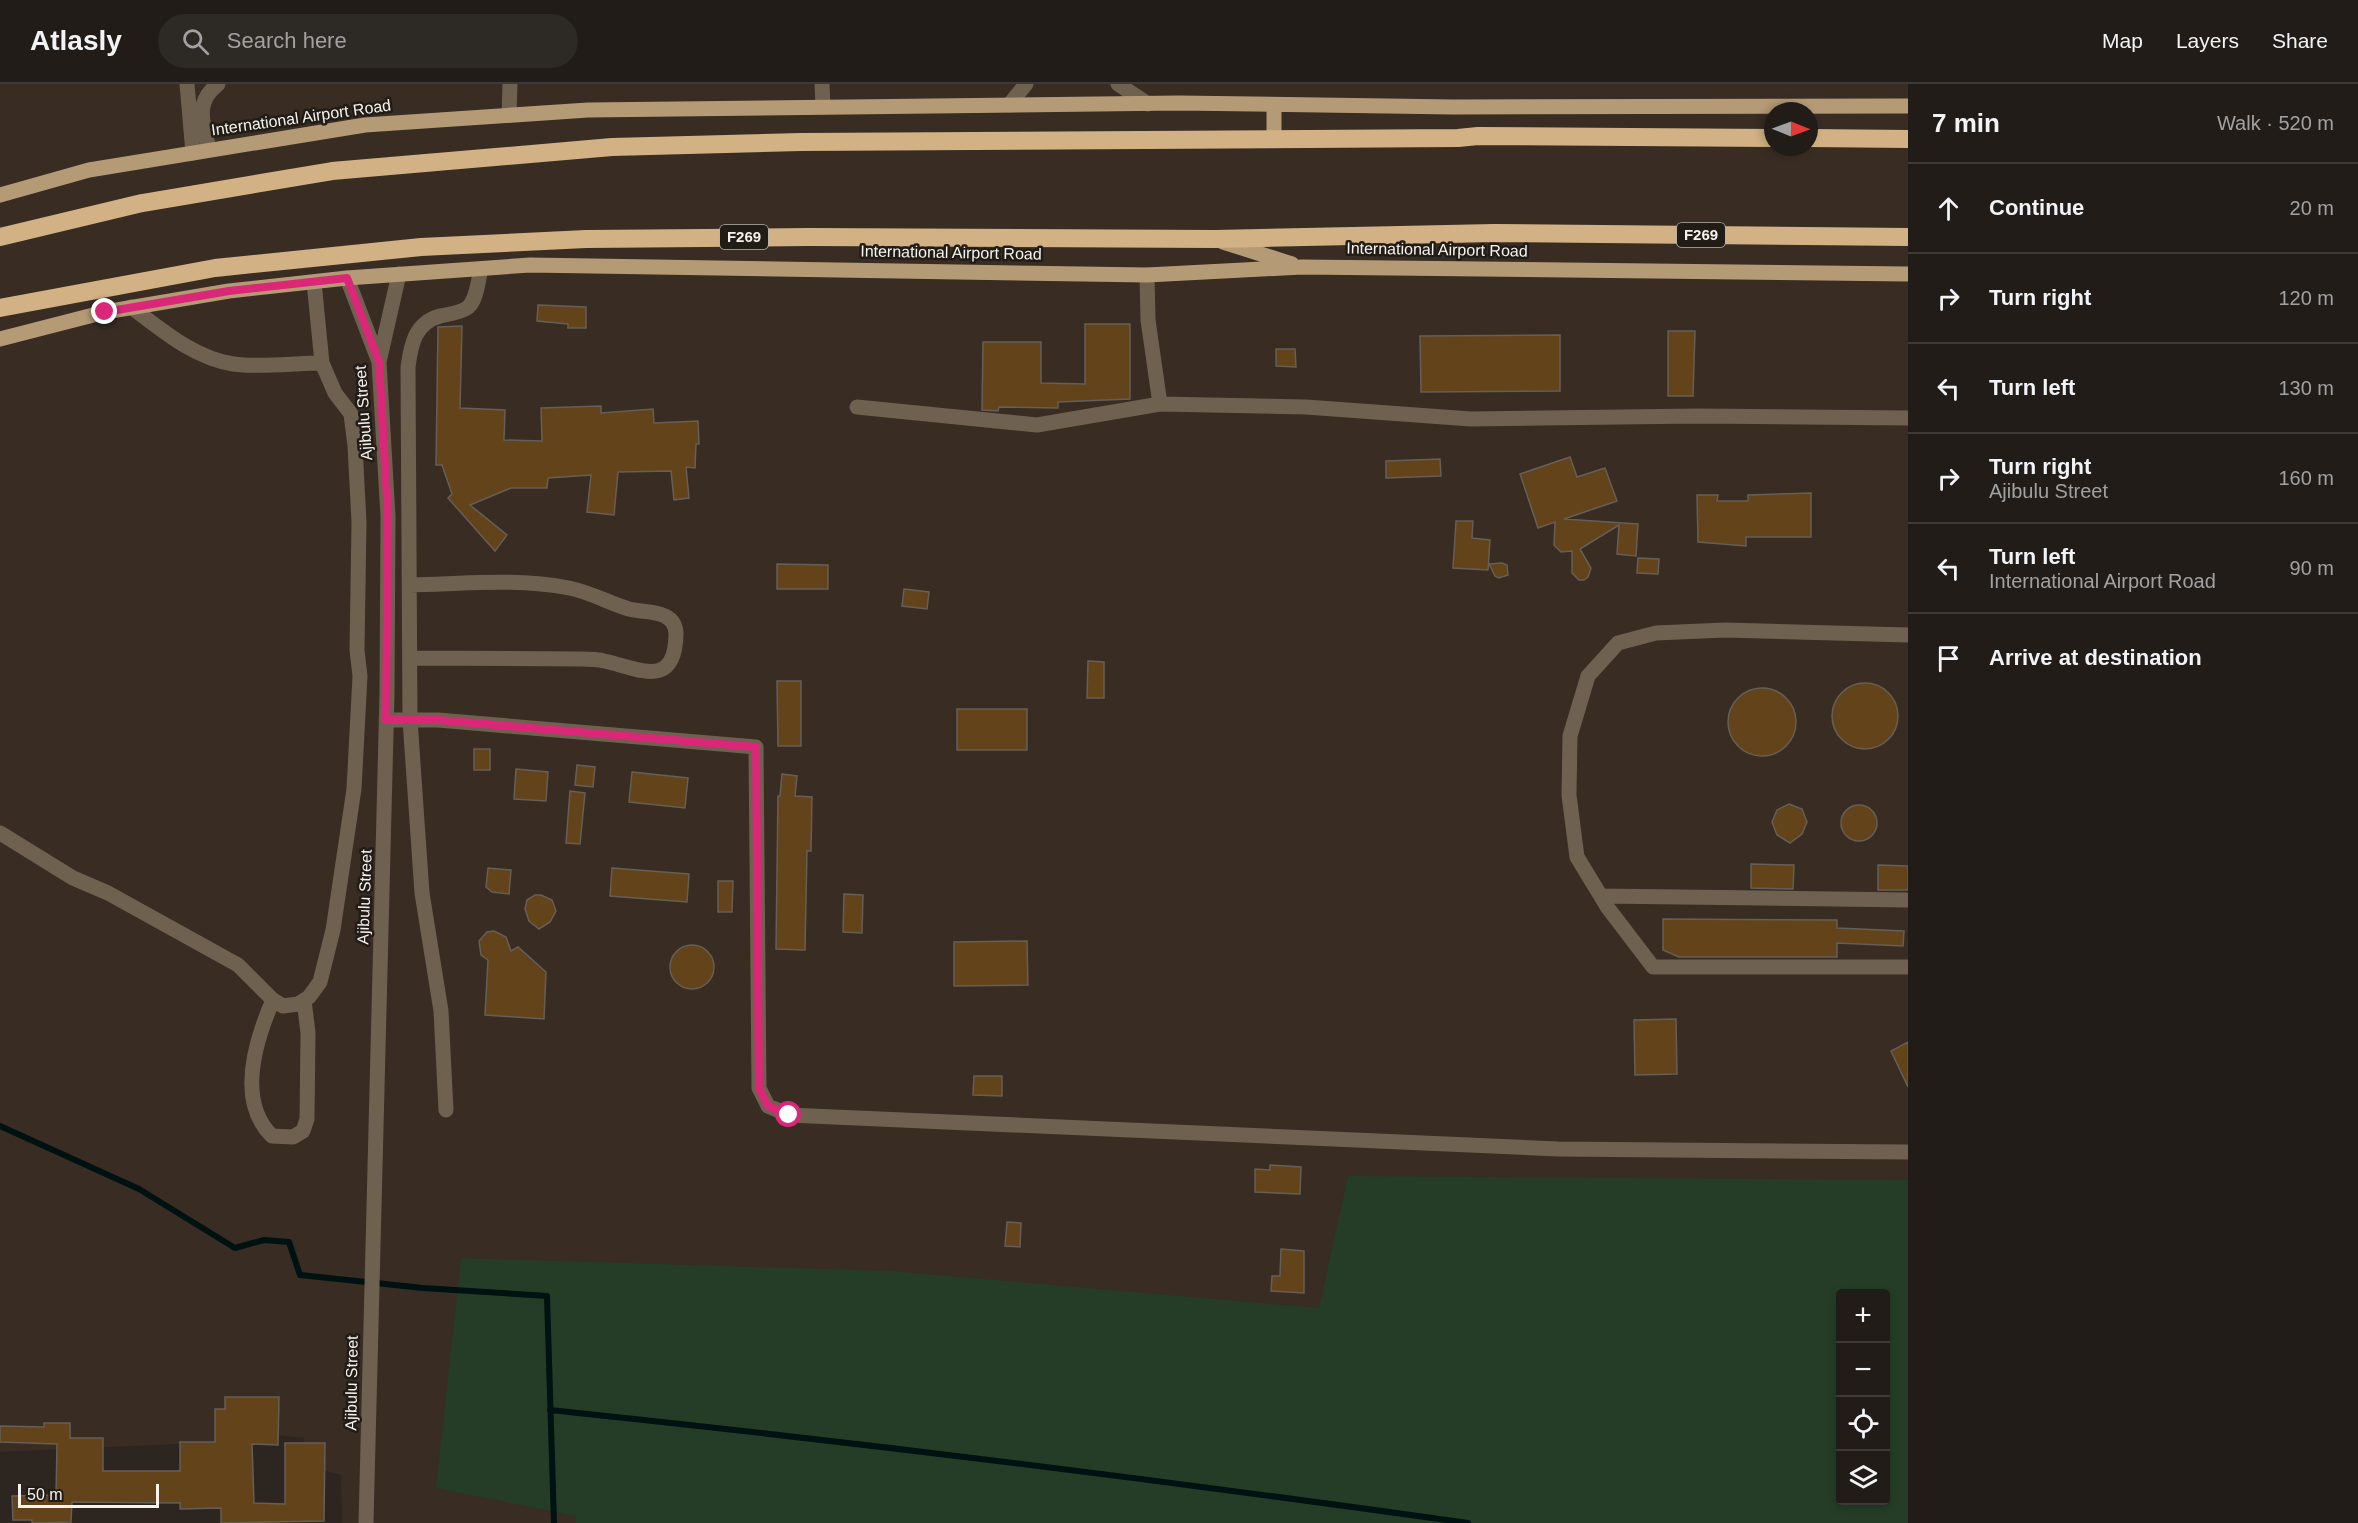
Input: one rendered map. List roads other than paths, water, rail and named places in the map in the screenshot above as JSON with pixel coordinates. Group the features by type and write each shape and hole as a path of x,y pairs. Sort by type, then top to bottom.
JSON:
{"highway":[{"path":"0,237 142,203 332,171 455,158 624,146 801,142 1458,138 1478,135 1764,138"},
{"path":"1818,138 1908,139"},
{"name":"International Airport Road","path":"0,308 215,268 421,247 586,239 808,237 1215,239 1494,233 1908,237"}],"main road":[{"name":"International Airport Road","path":"0,195 89,170 365,124 588,110 1148,104 1908,106"},
{"path":"1274,105 1274,140"},
{"path":"1215,239 1302,267"},
{"name":"International Airport Road","path":"0,339 131,307 229,291 347,278 481,268 565,265 1147,275 1302,267 1908,274"}],"street":[{"path":"187,84 193,153"},
{"path":"209,149 201,114 205,94 218,84"},
{"path":"509,115 510,84"},
{"path":"822,84 823,107"},
{"path":"1009,105 1026,84"},
{"path":"1118,84 1148,104"},
{"path":"446,1110 441,1011 422,893 410,720 408,367 410,350 416,333 424,324 468,307 474,298 481,268"},
{"path":"379,362 399,274"},
{"path":"1147,275 1148,320 1160,404"},
{"name":"Ajibulu Street","path":"347,278 379,362 388,516 386,720 366,1517"},
{"path":"0,833 73,878 108,893 238,965 273,1000 290,1006 304,1000 320,982 333,930 354,789 360,676 357,650 359,522 351,414 335,393 322,363 314,282"},
{"path":"131,307 178,342 233,364 322,363"},
{"path":"857,407 1037,425 1160,404 1306,407 1471,419 1698,416 1908,418"},
{"path":"410,585 535,583 571,588 631,609 665,616 674,622 676,629 676,641 669,663 655,672 642,673 592,660 411,658"},
{"path":"1908,635 1725,630 1656,633 1618,643 1588,676 1570,736 1569,795 1577,857 1601,896 1653,967 1908,967"},
{"path":"386,720 756,747 759,1088 768,1106 789,1115 1558,1149 1908,1152"},
{"path":"1601,896 1908,900"},
{"path":"273,1000 254,1048 252,1065 255,1106 262,1125 272,1136 293,1137 303,1131 307,1119 308,1034 304,1000"}],"waterway":[{"path":"0,1126 139,1189 235,1248 264,1240 289,1242 300,1275 423,1288 547,1296 554,1523"},
{"path":"550,1410 1009,1462 1468,1523"}]}
